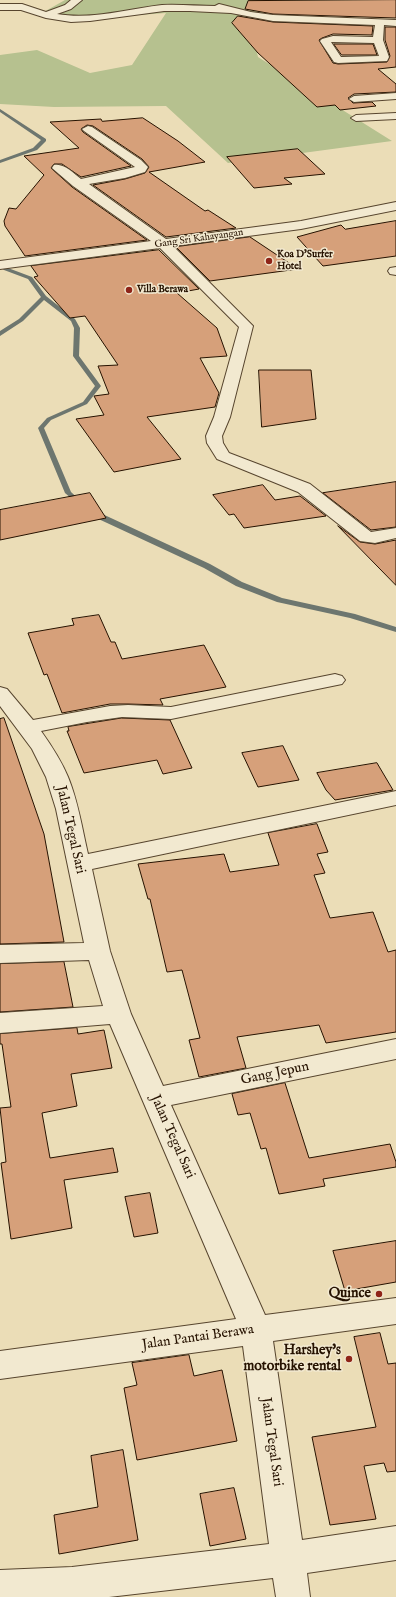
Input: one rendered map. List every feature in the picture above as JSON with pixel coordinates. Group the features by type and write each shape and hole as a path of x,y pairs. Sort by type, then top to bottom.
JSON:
{"street":[{"path":"46,15 68,7 77,0"},
{"path":"203,0 204,3 207,4 273,18 396,23"},
{"path":"22,7 34,2"},
{"path":"0,7 22,7 46,15 71,19 179,7 232,10"},
{"path":"378,40 333,39 325,41 338,60 383,59 384,57 378,40 380,22"},
{"path":"354,99 396,96"},
{"path":"356,118 396,116"},
{"path":"77,183 125,174 142,169 137,162 88,129"},
{"path":"58,168 77,183 170,243 246,326 222,417 214,436 215,443 223,456 304,488 366,537 375,538 396,533"},
{"path":"170,243 202,246 288,234 292,233 301,224 396,206"},
{"name":"Gang Sri Kahayangan","path":"0,265 170,243"},
{"path":"28,727 114,712 129,711 156,714 171,713 335,680"},
{"name":"Jalan Tegal Sari","path":"0,694 28,727 57,777 66,809 98,951 118,1014 256,1330 293,1597"},
{"path":"78,864 396,798"},
{"path":"0,954 98,951"},
{"path":"0,1023 118,1014"},
{"name":"Gang Jepun","path":"155,1098 396,1049"},
{"name":"Jalan Pantai Berawa","path":"0,1365 396,1311"},
{"path":"0,1587 72,1584 287,1559 396,1543"}],"green space":[{"path":"65,0 273,0 268,10 250,20 258,57 392,141 228,163 166,106 54,107 0,104 0,55 37,50 90,73 132,65 166,13 83,19 42,13"}],"building":[{"path":"396,0 396,18 273,14 245,9 248,1"},
{"path":"238,16 273,22 373,26 372,35 333,34 319,40 333,63 338,64 387,62 390,56 385,40 385,27 396,27 396,67 378,69 396,84 396,92 354,94 348,98 353,103 372,102 376,106 340,110 335,105 317,107 258,53 232,23"},
{"path":"334,44 373,44 377,55 342,55"},
{"path":"143,118 178,141 205,162 149,172 205,211 208,210 236,228 166,237 93,185 125,179 145,173 149,167 142,159 93,126 87,125 81,129 83,132 131,166 81,177 62,164 54,164 51,168 72,187 147,240 25,256 5,226 4,221 9,208 16,209 44,175 24,156 79,148 50,122 101,119 102,121"},
{"path":"298,149 325,174 284,178 292,184 254,188 227,157"},
{"path":"396,221 396,256 323,266 297,237 341,225 345,229"},
{"path":"250,237 298,269 210,281 176,247"},
{"path":"159,250 199,289 177,293 217,328 227,356 200,358 219,393 215,407 147,417 181,459 114,472 76,419 104,415 94,396 109,394 98,366 118,365 85,316 70,318 34,277 38,276 31,266"},
{"path":"259,370 311,370 316,419 262,427"},
{"path":"396,482 396,527 371,530 323,493"},
{"path":"263,485 275,500 300,496 326,516 244,528 234,514 229,515 213,495"},
{"path":"90,493 106,518 0,540 0,510"},
{"path":"338,526 360,542 375,544 396,540 396,585"},
{"path":"99,615 111,642 115,642 122,659 204,645 226,687 160,699 163,705 110,704 62,713 47,674 44,675 28,633 74,625 72,619"},
{"path":"4,718 44,834 64,942 0,944 0,719"},
{"path":"122,718 170,720 192,768 163,774 157,760 84,773 67,731 69,731 68,727"},
{"path":"283,746 299,780 258,787 242,753"},
{"path":"377,763 393,790 335,800 326,790 317,773"},
{"path":"317,824 328,852 317,854 325,873 314,875 330,918 373,912 388,952 396,950 396,1032 326,1043 319,1025 237,1037 246,1068 199,1077 189,1040 200,1038 182,970 167,972 150,899 148,899 138,864 224,854 230,872 279,865 268,833"},
{"path":"64,962 73,1007 0,1012 0,964"},
{"path":"77,1028 78,1034 104,1030 112,1068 71,1074 77,1106 42,1113 50,1158 113,1148 118,1172 64,1180 72,1228 11,1239 1,1163 6,1162 0,1108 11,1107 2,1044 0,1044 0,1034"},
{"path":"285,1083 309,1158 390,1144 396,1162 396,1167 323,1179 325,1186 279,1194 266,1148 261,1149 250,1113 238,1115 232,1094"},
{"path":"150,1193 158,1233 134,1237 125,1197"},
{"path":"396,1241 396,1282 345,1291 333,1251"},
{"path":"380,1333 388,1364 396,1363 396,1471 387,1472 384,1463 364,1466 376,1519 330,1525 312,1437 376,1427 354,1337"},
{"path":"189,1355 194,1376 222,1370 237,1441 137,1460 124,1388 137,1385 132,1363"},
{"path":"123,1450 138,1540 59,1554 54,1515 98,1507 91,1456"},
{"path":"234,1488 246,1539 210,1546 200,1494"}],"waterway":[{"path":"0,110 44,140 35,149 0,162"},
{"path":"0,264 6,269 30,278 44,297"},
{"path":"0,334 21,320 44,297"},
{"path":"44,297 73,320 77,328 76,356 98,386 85,403 49,419 41,428 68,493 81,504"},
{"path":"95,514 207,566 239,584 280,600 352,616 396,630"}],"place":[{"name":"Koa D'Surfer Hotel","path":"269,261"},
{"name":"Villa Berawa","path":"129,290"},
{"name":"Quince","path":"379,1294"},
{"name":"Harshey's motorbike rental","path":"349,1359"}]}
